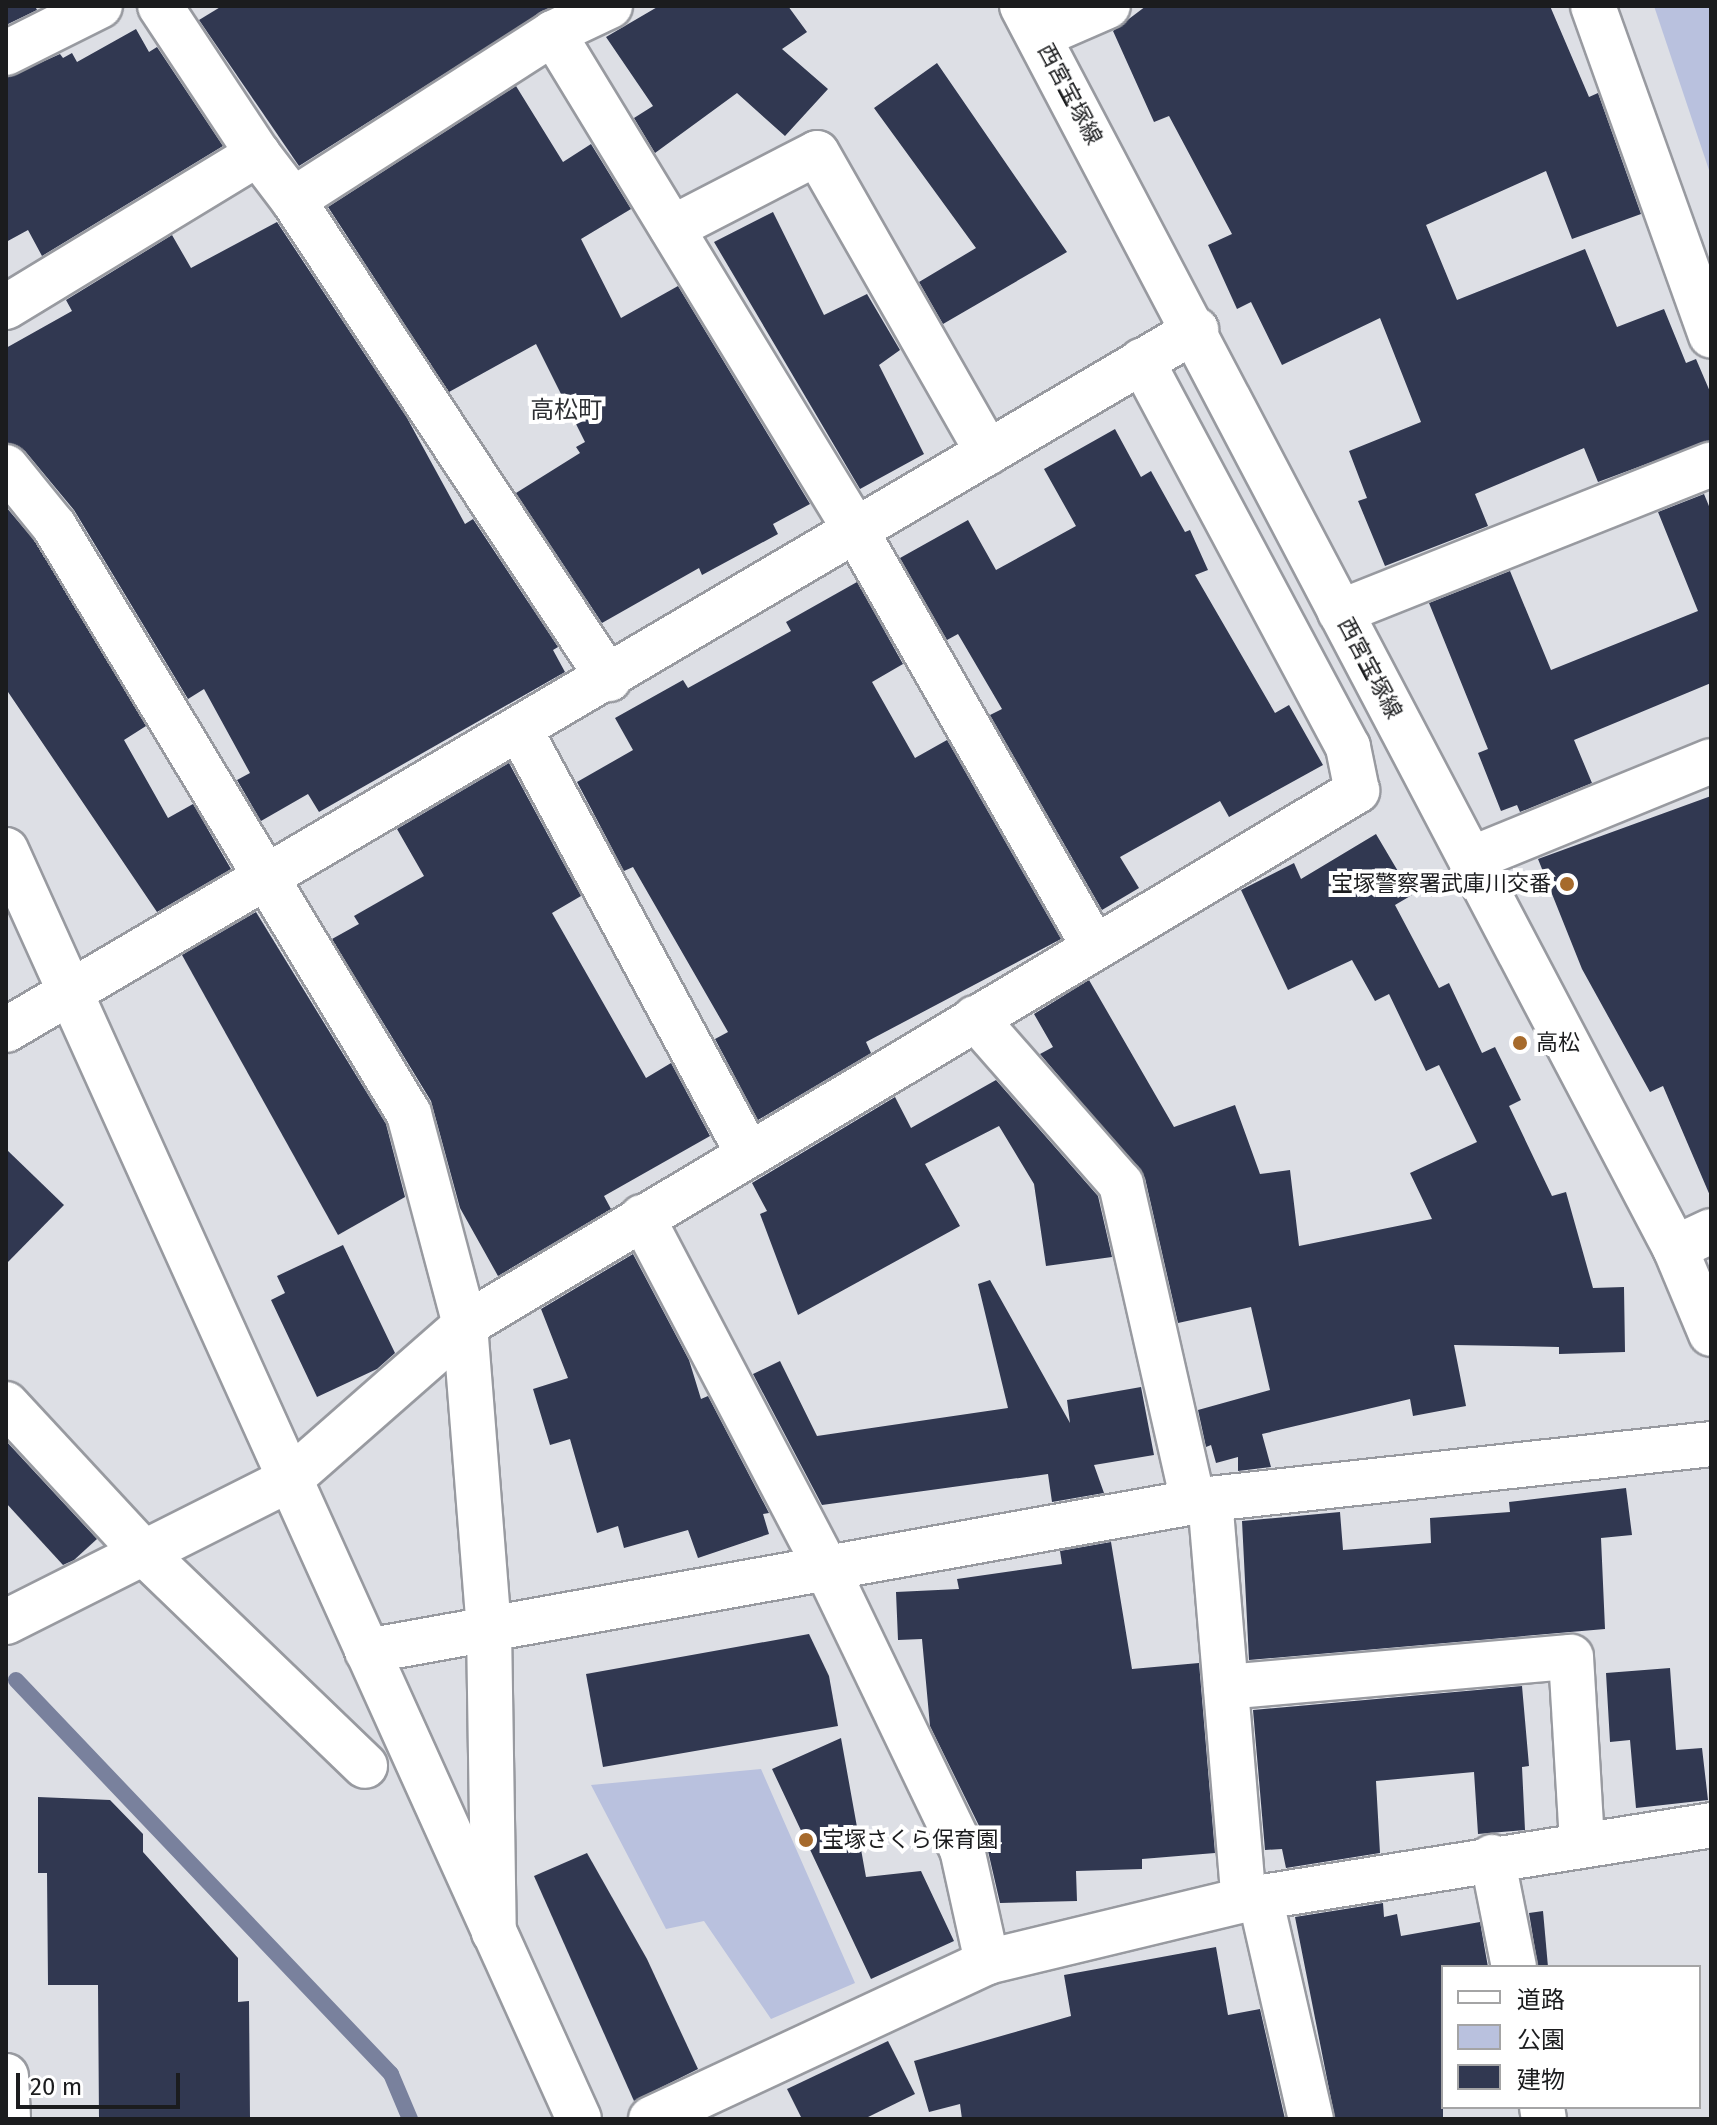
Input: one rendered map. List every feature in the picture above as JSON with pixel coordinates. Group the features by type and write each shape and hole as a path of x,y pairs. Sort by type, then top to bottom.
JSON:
{"street":[{"path":"6,53 100,6"},
{"path":"160,6 258,154 293,200 609,679"},
{"path":"293,200 553,33 610,6"},
{"path":"1030,21 1108,6"},
{"path":"1593,6 1711,336"},
{"name":"西宮宝塚線","path":"1030,21 1196,330 1471,859 1693,1240 1711,1334"},
{"path":"553,33 856,531 1094,947"},
{"path":"672,228 817,153 988,453"},
{"path":"6,307 258,154"},
{"path":"6,1030 609,679 1196,330"},
{"path":"6,1622 146,1555 290,1479 465,1325 747,1152 1357,791 1348,747 1142,361"},
{"path":"1340,612 1711,464"},
{"path":"6,467 54,526 270,877 409,1114 465,1325 489,1628 494,1932"},
{"path":"520,730 747,1152"},
{"path":"1471,859 1711,761"},
{"path":"6,850 579,2119"},
{"path":"975,1018 1121,1184 1201,1500 1252,1898 1311,2119"},
{"path":"642,1217 826,1567 962,1849 987,1962"},
{"path":"6,1404 146,1555 365,1766"},
{"path":"367,1651 1201,1500 1711,1444"},
{"path":"1226,1687 1571,1657 1582,1844"},
{"path":"651,2119 987,1962 1252,1898 1492,1857 1711,1825"},
{"path":"1492,1857 1514,1965"},
{"path":"6,2076 8,2119"}],"green space":[{"path":"1654,6 1711,6 1711,176"},
{"path":"761,1769 855,1983 771,2019 704,1921 666,1929 591,1785"}],"building":[{"path":"6,6 35,6 37,10 6,25"},
{"path":"222,6 552,6 299,166 199,20"},
{"path":"659,6 788,6 807,32 782,49 828,89 785,136 737,93 655,153 634,118 653,106 606,37"},
{"path":"1146,6 1550,6 1589,97 1598,93 1641,214 1572,239 1546,171 1426,225 1457,300 1585,249 1617,327 1664,309 1686,363 1696,359 1711,394 1711,440 1598,482 1584,448 1475,494 1488,526 1385,566 1358,501 1367,498 1349,451 1421,422 1380,318 1282,365 1251,302 1237,309 1208,245 1232,234 1169,116 1154,122 1113,31"},
{"path":"136,29 149,52 157,47 223,146 42,256 28,230 6,242 6,78 60,54 63,58 72,53 77,62"},
{"path":"937,63 1067,252 943,324 919,282 976,248 874,108"},
{"path":"516,86 563,162 591,144 631,209 581,239 621,318 678,286 810,504 773,524 778,534 702,575 699,568 602,623 516,493 580,453 576,447 585,442 536,344 449,392 328,207"},
{"path":"773,212 824,315 867,294 900,350 879,365 924,454 860,489 714,242"},
{"path":"277,222 407,418 465,524 473,519 558,647 553,650 565,672 319,812 308,794 261,821 237,780 250,773 204,689 188,699 74,510 25,451 6,443 6,348 72,311 66,300 172,235 191,268"},
{"path":"1115,429 1141,477 1151,471 1185,532 1190,530 1208,570 1195,575 1275,713 1289,705 1323,765 1229,817 1220,801 1120,857 1139,888 1102,910 990,715 1002,709 958,634 947,640 900,558 968,520 996,570 1076,526 1044,469"},
{"path":"1704,494 1711,511 1711,683 1574,740 1592,783 1520,812 1517,805 1501,811 1478,753 1488,749 1429,603 1510,571 1551,670 1698,611 1658,512"},
{"path":"6,507 34,540 146,726 124,740 168,818 193,804 231,869 157,912 6,689"},
{"path":"857,582 903,664 872,682 915,758 947,740 1061,939 866,1042 871,1053 758,1120 715,1039 728,1032 633,867 624,871 577,782 633,750 615,718 683,680 688,688 791,631 786,622"},
{"path":"509,763 581,896 552,913 646,1078 671,1063 710,1136 604,1196 611,1209 498,1276 460,1208 431,1101 332,939 359,924 354,916 424,876 397,829"},
{"path":"1711,796 1711,1198 1663,1086 1650,1092 1582,969 1538,859"},
{"path":"1376,834 1412,895 1395,905 1439,988 1449,983 1482,1053 1495,1047 1521,1100 1509,1106 1552,1196 1566,1192 1593,1288 1624,1287 1625,1352 1559,1354 1559,1347 1454,1345 1466,1406 1413,1416 1410,1399 1262,1434 1271,1467 1238,1471 1238,1457 1216,1463 1211,1445 1206,1447 1198,1410 1270,1390 1251,1307 1178,1323 1145,1178 1040,1054 1053,1047 1034,1014 1089,980 1174,1127 1235,1105 1260,1174 1290,1170 1299,1246 1432,1219 1410,1173 1477,1142 1439,1065 1426,1071 1389,994 1375,1001 1352,960 1288,990 1241,890 1294,863 1301,879"},
{"path":"256,912 386,1124 405,1197 338,1235 182,955"},
{"path":"996,1080 1098,1196 1112,1257 1046,1266 1034,1184 999,1126 925,1164 960,1226 798,1315 760,1214 767,1211 752,1183 895,1097 911,1128"},
{"path":"6,1149 64,1205 6,1264"},
{"path":"343,1245 395,1353 377,1369 317,1397 271,1300 285,1293 277,1276"},
{"path":"633,1254 689,1360 701,1399 708,1396 769,1513 763,1514 769,1534 698,1558 688,1530 624,1548 618,1526 597,1533 570,1439 550,1445 533,1389 568,1378 541,1309"},
{"path":"990,1280 1070,1423 1067,1400 1141,1387 1154,1455 1094,1465 1104,1493 1052,1502 1048,1474 822,1505 753,1374 780,1361 817,1436 1008,1408 978,1284"},
{"path":"6,1441 97,1539 74,1560 63,1565 6,1503"},
{"path":"1626,1488 1632,1535 1601,1538 1605,1629 1249,1660 1242,1521 1340,1512 1343,1550 1431,1543 1430,1518 1510,1512 1509,1502"},
{"path":"1111,1542 1132,1669 1199,1663 1215,1853 1142,1859 1142,1869 1076,1871 1077,1901 1000,1903 985,1838 930,1726 922,1639 898,1640 896,1592 959,1589 957,1579 1062,1564 1060,1551"},
{"path":"809,1634 829,1676 838,1726 603,1767 586,1674"},
{"path":"1670,1668 1676,1750 1702,1748 1708,1800 1636,1808 1630,1740 1610,1742 1606,1673"},
{"path":"1522,1686 1529,1766 1522,1767 1525,1830 1478,1834 1474,1772 1376,1781 1380,1853 1286,1868 1282,1849 1265,1850 1253,1710"},
{"path":"841,1738 866,1877 921,1871 954,1941 871,1979 772,1769"},
{"path":"38,1797 110,1800 143,1834 143,1852 238,1958 238,2002 249,2001 250,2119 99,2119 98,1985 48,1985 47,1873 38,1873"},
{"path":"587,1853 647,1959 698,2069 634,2101 534,1876"},
{"path":"1383,1903 1384,1917 1397,1914 1401,1936 1480,1922 1488,1965 1441,1965 1443,2119 1335,2119 1295,1917"},
{"path":"1543,1911 1548,1965 1538,1965 1529,1913"},
{"path":"1216,1947 1228,2015 1260,2009 1285,2119 962,2119 960,2104 929,2112 914,2061 1071,2016 1064,1975"},
{"path":"888,2041 915,2094 864,2119 802,2119 787,2089"}],"waterway":[{"path":"16,1680 391,2074 410,2119"}],"place":[{"name":"宝塚警察署武庫川交番","path":"1567,884"},
{"name":"高松","path":"1520,1043"},
{"name":"宝塚さくら保育園","path":"806,1840"}],"district":[{"name":"高松町","path":"566,411"}]}
